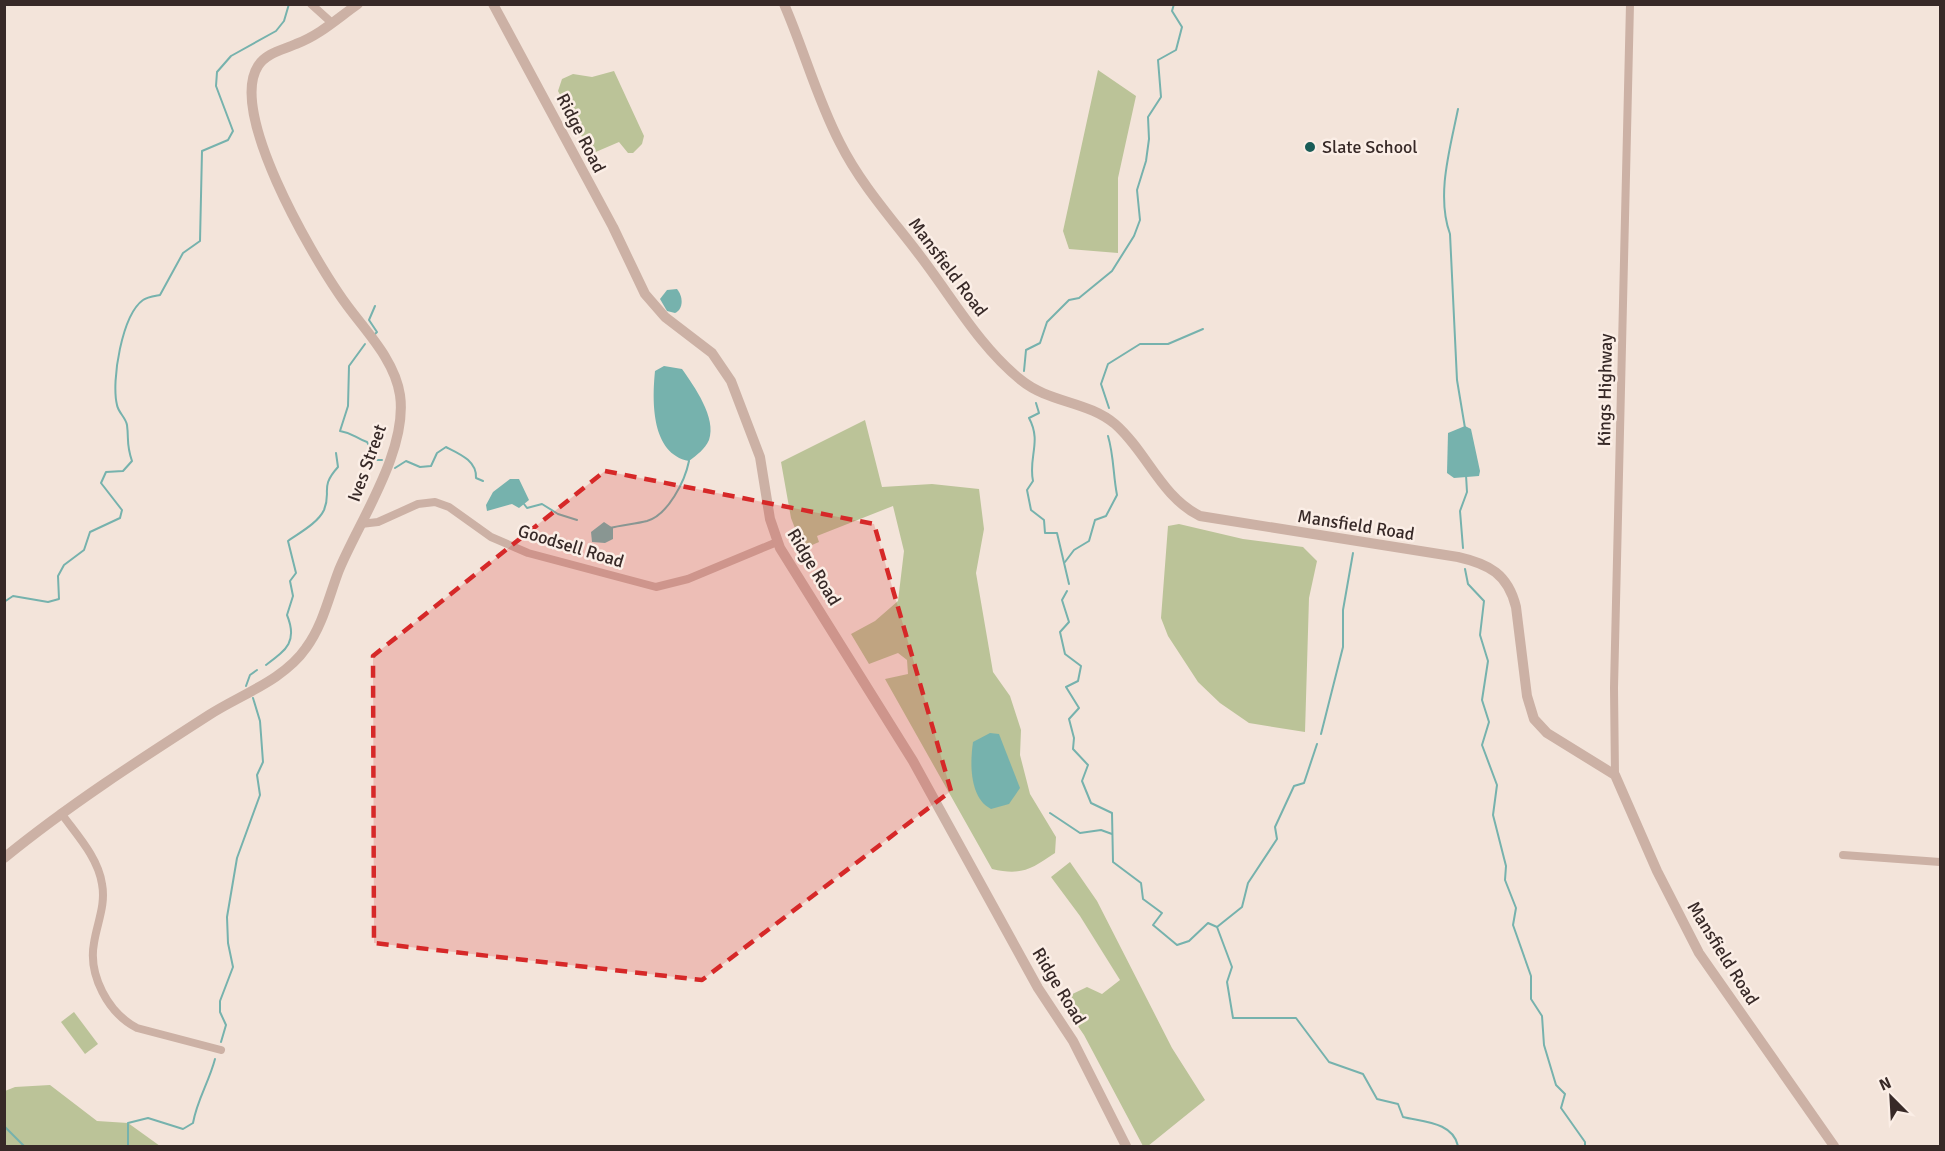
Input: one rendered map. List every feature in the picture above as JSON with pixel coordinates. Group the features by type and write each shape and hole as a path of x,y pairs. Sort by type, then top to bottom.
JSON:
{"street":[{"path":"311,4 332,23"},
{"name":"Ives Street","path":"4,858 61,813 210,714 268,681 297,658 317,628 340,569 362,524 396,437 400,415 400,391 387,361 333,285 286,200 261,144 251,97 255,72 262,61 276,51 312,37 358,4"},
{"name":"Ridge Road","path":"493,4 613,227 645,294 664,317 712,353 731,381 760,457 770,519 777,542 913,761 1038,988 1073,1041 1126,1146"},
{"name":"Mansfield Road","path":"784,4 830,122 854,169 980,337 1009,369 1032,389 1108,418 1125,434 1169,492 1189,510 1200,516 1458,557 1488,565 1503,577 1513,593 1520,629 1527,696 1534,719 1547,733 1615,775 1682,924 1699,953 1834,1146"},
{"name":"Kings Highway","path":"1615,775 1614,688 1630,4"},
{"name":"Goodsell Road","path":"362,524 378,522 418,504 435,502 449,507 491,537 518,549 656,587 688,579 777,542"},
{"path":"61,813 85,847 101,878 103,897 93,961 99,983 111,1005 130,1024 149,1033 220,1050"},
{"path":"1843,855 1941,862"}],"highlighted area":[{"path":"605,471 874,524 951,791 702,980 374,943 373,656"}],"green space":[{"path":"1098,70 1136,96 1118,178 1118,253 1069,249 1063,231"},
{"path":"614,71 644,136 642,144 633,153 628,153 619,142 591,154 558,91 562,79 573,74 592,77"},
{"path":"865,420 882,487 932,484 979,489 984,529 976,573 993,672 1010,696 1021,730 1020,755 1030,794 1056,837 1055,853 1026,870 1011,872 992,869 885,679 908,674 907,660 898,653 869,664 851,634 875,621 898,601 904,551 893,506 817,536 819,542 803,549 791,518 781,462"},
{"path":"1179,524 1243,539 1303,547 1317,561 1309,598 1305,732 1249,723 1220,703 1198,682 1168,636 1161,618 1168,526"},
{"path":"1070,862 1097,901 1172,1048 1205,1100 1148,1146 1143,1146 1084,1035 1060,1000 1087,987 1102,994 1120,980 1080,916 1051,877"},
{"path":"74,1012 98,1044 85,1054 61,1022"},
{"path":"50,1085 97,1121 128,1123 160,1146 5,1146 5,1091 15,1087"}],"water":[{"path":"677,289 681,299 680,309 675,313 667,311 660,299 667,290"},
{"path":"664,366 682,369 703,403 710,422 709,440 701,452 689,461 677,456 667,448 657,425 654,411 655,371"},
{"path":"1465,426 1471,429 1480,471 1479,476 1454,478 1447,473 1448,433"},
{"path":"510,479 519,479 529,500 519,508 512,504 487,511 486,505 493,492"},
{"path":"604,522 613,528 613,539 605,543 592,542 591,532"},
{"path":"990,733 999,734 1020,788 1009,804 991,809 978,797 971,759 973,742"}],"waterway":[{"path":"4,602 13,596 48,602 59,599 58,576 64,565 84,550 90,532 120,518 122,510 101,483 106,472 123,471 132,461 128,446 127,425 118,408 116,394 117,365 124,333 136,308 145,299 160,295 183,253 200,241 202,151 228,140 233,131 216,86 217,72 231,56 276,31 284,21 289,4"},
{"path":"1024,371 1026,350 1040,343 1047,322 1069,300 1079,298 1112,271 1134,236 1140,220 1137,190 1146,161 1149,139 1148,117 1161,97 1158,60 1176,50 1182,27 1172,11 1174,4"},
{"path":"1458,109 1448,156 1444,204 1450,234 1457,380 1465,428"},
{"path":"375,306 369,320 377,332 375,334"},
{"path":"1109,408 1101,384 1108,364 1140,344 1168,344 1203,329"},
{"path":"365,344 349,366 348,406 340,431 367,442 373,452 370,456 372,460 382,460"},
{"path":"1036,403 1039,413 1029,418 1035,442 1032,464 1033,481 1027,490 1031,510 1044,520 1045,533 1057,533 1069,584"},
{"path":"1065,562 1074,550 1089,541 1095,520 1106,516 1117,495 1108,436"},
{"path":"395,468 406,461 420,467 431,466 437,453 446,447 467,459 474,467 476,478 483,481"},
{"path":"266,665 284,650 290,639 291,632 287,615 293,596 290,581 296,573 288,541 313,523 324,510 327,485 338,467 336,453"},
{"path":"610,528 655,518 674,496 684,478 689,461"},
{"path":"1463,548 1460,511 1467,492 1466,475"},
{"path":"524,504 527,508 542,504 558,514 577,520"},
{"path":"1321,734 1343,647 1343,610 1353,553"},
{"path":"1465,569 1468,584 1484,601 1480,635 1488,661 1482,700 1489,722 1482,745 1497,785 1493,815 1506,866 1505,880 1516,908 1513,925 1531,976 1531,999 1542,1016 1544,1045 1556,1085 1565,1094 1561,1108 1585,1142 1585,1146"},
{"path":"1067,591 1062,600 1069,622 1060,632 1065,654 1081,666 1078,681 1066,687 1079,708 1069,719 1074,738 1073,749 1088,765 1082,781 1091,803 1112,813 1113,862 1141,883 1143,899 1162,913 1153,925 1177,945 1189,941 1208,923 1217,927 1232,967 1227,982 1233,1018 1296,1018 1329,1062 1363,1074 1377,1099 1398,1104 1403,1117 1444,1128 1455,1138 1458,1146"},
{"path":"246,686 250,675 257,670"},
{"path":"221,1042 226,1025 220,1012 220,1001 233,967 228,943 227,917 237,858 260,795 257,775 263,762 260,721 253,698"},
{"path":"1217,927 1242,907 1248,883 1277,839 1275,827 1294,786 1304,783 1317,744"},
{"path":"1050,813 1080,833 1101,830 1112,834"},
{"path":"128,1146 128,1123 148,1118 183,1129 193,1123 215,1059"},
{"path":"4,1126 24,1146"}],"place":[{"name":"Slate School","path":"1310,147"}]}
